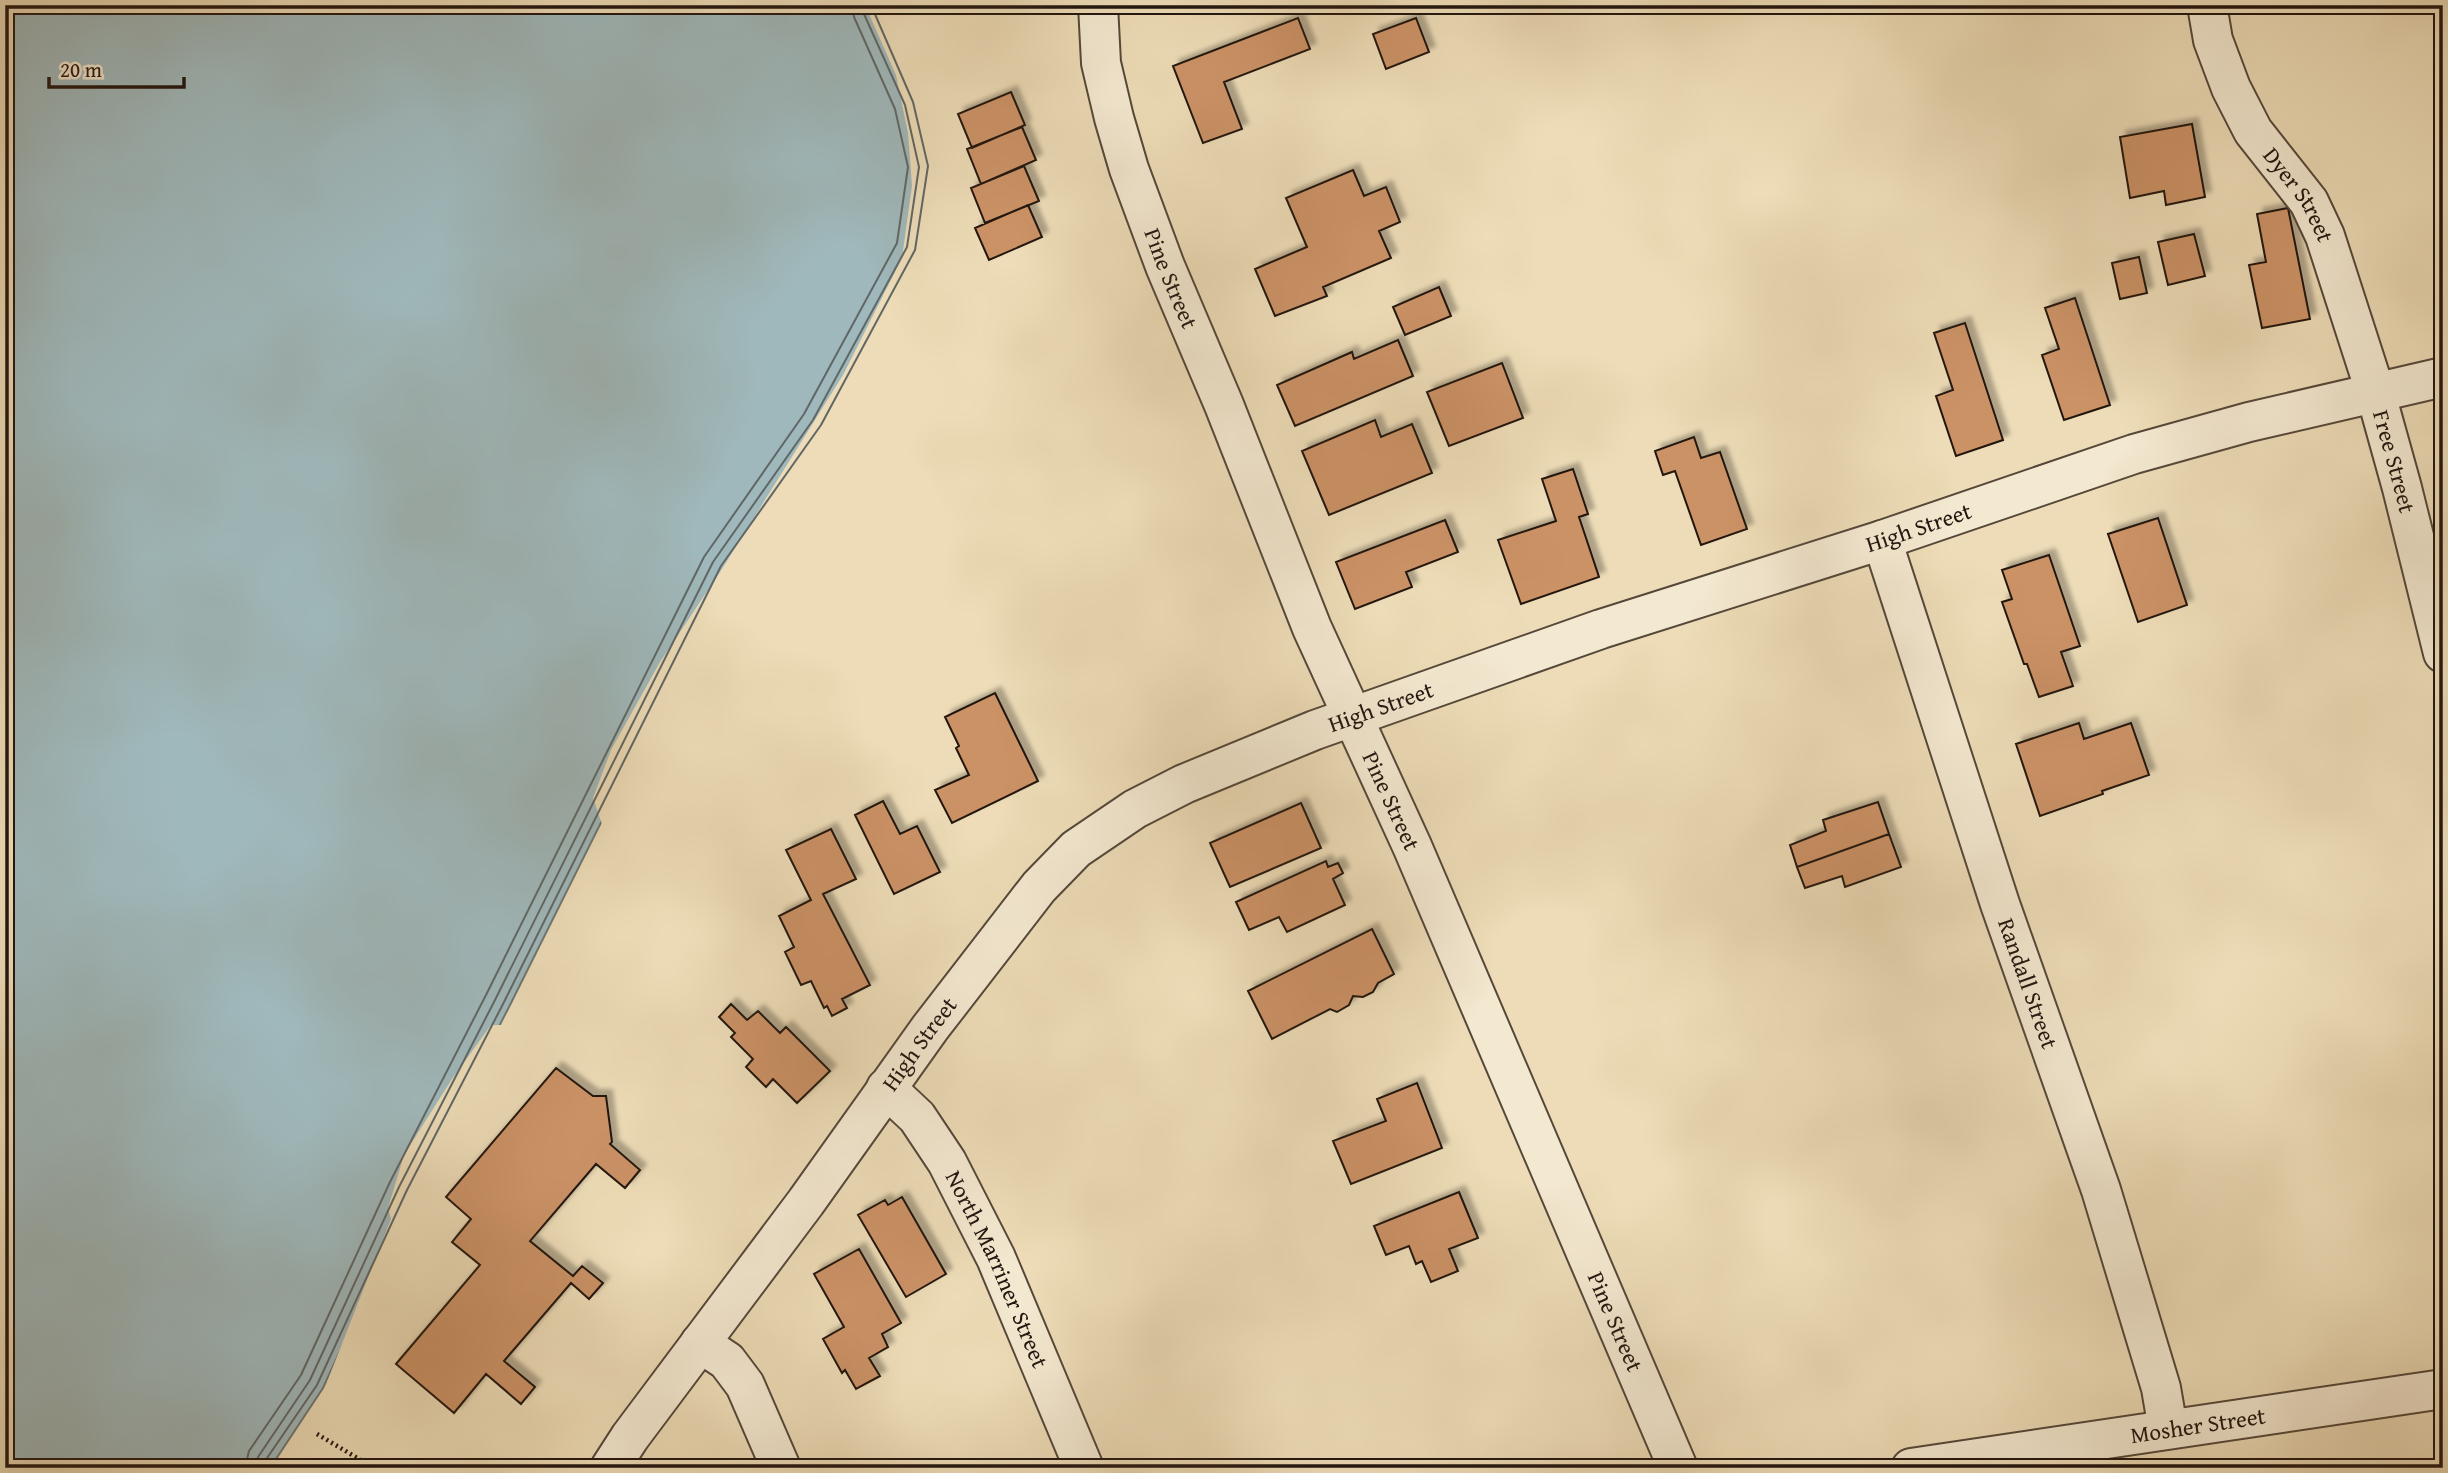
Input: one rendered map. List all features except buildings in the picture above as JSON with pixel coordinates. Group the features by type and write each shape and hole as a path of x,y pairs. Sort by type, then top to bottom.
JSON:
{"street":[{"name":"Pine Street","path":"1098,5 1101,64 1114,118 1129,169 1165,266 1224,405 1312,628 1417,859 1678,1468"},
{"name":"Dyer Street","path":"2207,5 2213,40 2231,88 2253,131 2309,202 2325,236 2375,391"},
{"name":"High Street","path":"610,1468 630,1437 806,1202 886,1088 1039,887 1076,849 1135,809 1184,784 1315,730 1601,629 1882,540 2134,454 2375,391 2443,377"},
{"name":"Free Street","path":"2375,391 2443,653"},
{"name":"Randall Street","path":"1882,540 2000,904 2105,1202 2161,1388 2168,1429"},
{"name":"North Marriner Street","path":"886,1088 918,1117 947,1162 996,1258 1084,1468"},
{"path":"700,1343 727,1361 745,1385 781,1468"},
{"name":"Mosher Street","path":"1911,1468 2443,1389"}],"path":[{"path":"317,1434 374,1468"}],"water":[{"path":"5,5 877,5 920,100 922,252 727,570 413,1193 323,1388 270,1468 5,1468"}],"pier":[{"path":"865,5 881,5 923,99 939,166 926,253 829,430 730,571 603,827 593,798 611,750 660,662 722,569 843,375 902,258 912,186 908,133 896,75"},
{"path":"491,1025 504,1025 417,1195 330,1383 327,1382 391,1219 388,1208 404,1155 452,1079"}]}
